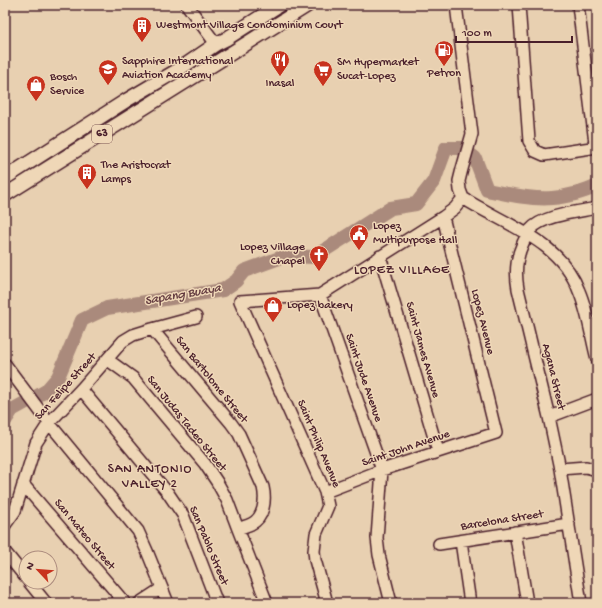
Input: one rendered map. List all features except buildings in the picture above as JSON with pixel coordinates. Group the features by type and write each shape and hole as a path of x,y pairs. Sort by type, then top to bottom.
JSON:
{"main road":[{"name":"63","path":"5,178 279,5"},
{"name":"63","path":"5,195 308,5"},
{"path":"221,42 234,52"}],"street":[{"path":"187,5 221,42"},
{"path":"456,5 472,134 459,182 462,196 474,205 527,234 557,255 572,277 583,301 597,359"},
{"path":"519,5 529,141 535,151 544,155 591,148 595,143 578,5"},
{"path":"320,295 443,217 451,205 462,196"},
{"name":"Agana Street","path":"580,603 560,469 516,279 518,254 527,234 534,226 542,221 558,216 597,208"},
{"name":"Lopez Avenue","path":"443,217 496,433"},
{"name":"Saint James Avenue","path":"380,256 438,451"},
{"name":"Saint Philip Avenue","path":"320,295 240,301 326,492 328,506 316,534 314,550 315,560 327,603"},
{"name":"Saint Jude Avenue","path":"320,295 382,470"},
{"name":"San Felipe Street","path":"5,525 15,511 36,443 49,423 82,389 123,341 133,335 196,317"},
{"name":"San Bartolome Street","path":"152,329 231,422 239,434 263,487 265,496 264,508 252,524 238,529"},
{"name":"San Judas Tadeo Street","path":"108,360 133,378 205,464 227,500 267,603"},
{"path":"5,364 49,423 138,531 168,603"},
{"name":"San Pablo Street","path":"82,389 168,493 183,515 217,603"},
{"path":"549,417 597,400"},
{"name":"Saint John Avenue","path":"326,492 382,470 496,433"},
{"path":"560,469 586,467 597,470"},
{"path":"382,470 377,538 379,555 390,603"},
{"name":"San Mateo Street","path":"23,484 125,603"},
{"name":"Barcelona Street","path":"439,544 569,524"},
{"path":"515,532 527,603"},
{"path":"461,541 470,603"},
{"path":"5,552 18,568"},
{"path":"139,603 162,588"},
{"path":"35,590 46,603"}],"waterway":[{"name":"Sapang Buaya","path":"5,421 12,410 46,391 58,377 82,320 107,308 223,290 236,281 244,271 285,256 314,257 391,208 416,204 434,181 446,148 462,148 475,158 487,190 520,196 545,198 569,195 597,186"}],"place":[{"name":"Westmont Village Condominium Court","path":"142,43"},
{"name":"Petron","path":"444,67"},
{"name":"Inasal","path":"280,77"},
{"name":"Sapphire International Aviation Academy","path":"108,86"},
{"name":"SM Hypermarket Sucat-Lopez","path":"323,87"},
{"name":"Bosch Service","path":"36,102"},
{"name":"The Aristocrat Lamps","path":"87,190"},
{"name":"Lopez Multipurpose Hall","path":"359,251"},
{"name":"Lopez Village Chapel","path":"319,272"},
{"name":"Lopez bakery","path":"273,323"}],"district":[{"name":"LOPEZ VILLAGE","path":"402,270"},
{"name":"SAN ANTONIO VALLEY 2","path":"150,476"}]}
